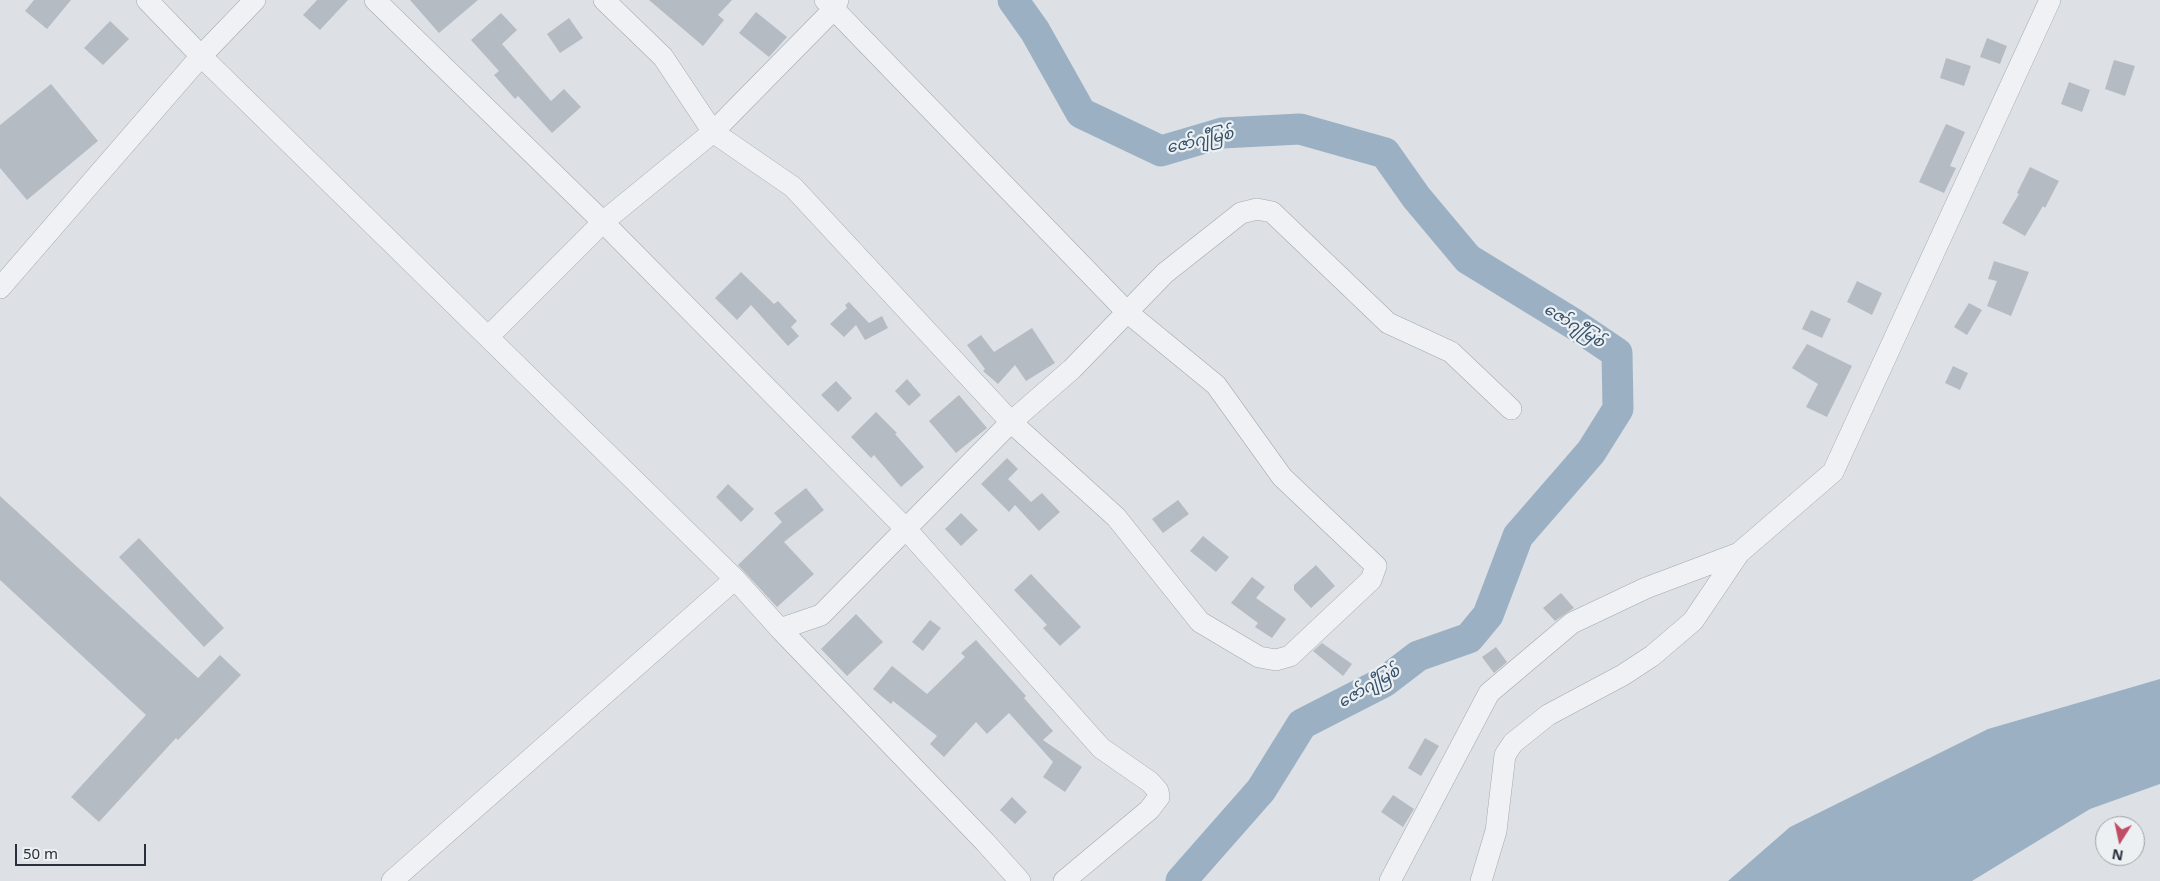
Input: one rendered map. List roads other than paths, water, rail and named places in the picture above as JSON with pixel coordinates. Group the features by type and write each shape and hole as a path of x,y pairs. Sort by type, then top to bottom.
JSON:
{"street":[{"path":"148,0 201,56 735,579 1020,881"},
{"path":"0,288 201,56 255,0"},
{"path":"374,0 603,222 906,529 1101,748 1150,782 1158,791 1159,797 1149,810 1064,881"},
{"path":"488,337 603,222 713,132 832,3 1127,312 1216,385 1282,477 1376,566 1371,580 1290,656 1276,660 1259,657 1200,622 1116,517 1011,422 793,187 713,132 663,57 604,0"},
{"path":"1480,881 1496,831 1505,755 1513,743 1548,714 1623,675 1652,656 1693,621 1739,553 1833,472 2050,0"},
{"path":"780,628 821,615 1011,422 1072,369 1165,273 1241,212 1257,209 1272,212 1388,323 1451,352 1511,410"},
{"path":"1390,881 1489,693 1572,623 1646,588 1739,553"},
{"path":"392,881 735,579"}],"water":[{"path":"2160,679 2160,784 2090,809 1972,881 1728,881 1790,827 1988,729"}],"waterway":[{"name":"ဇော်ဂျီမြစ်","path":"1013,0 1035,31 1081,113 1161,151 1222,133 1300,129 1385,153 1416,197 1468,259 1574,324 1617,353 1618,409 1591,452 1518,536 1488,615 1469,638 1418,656 1384,682 1302,724 1261,790 1181,881"}]}
